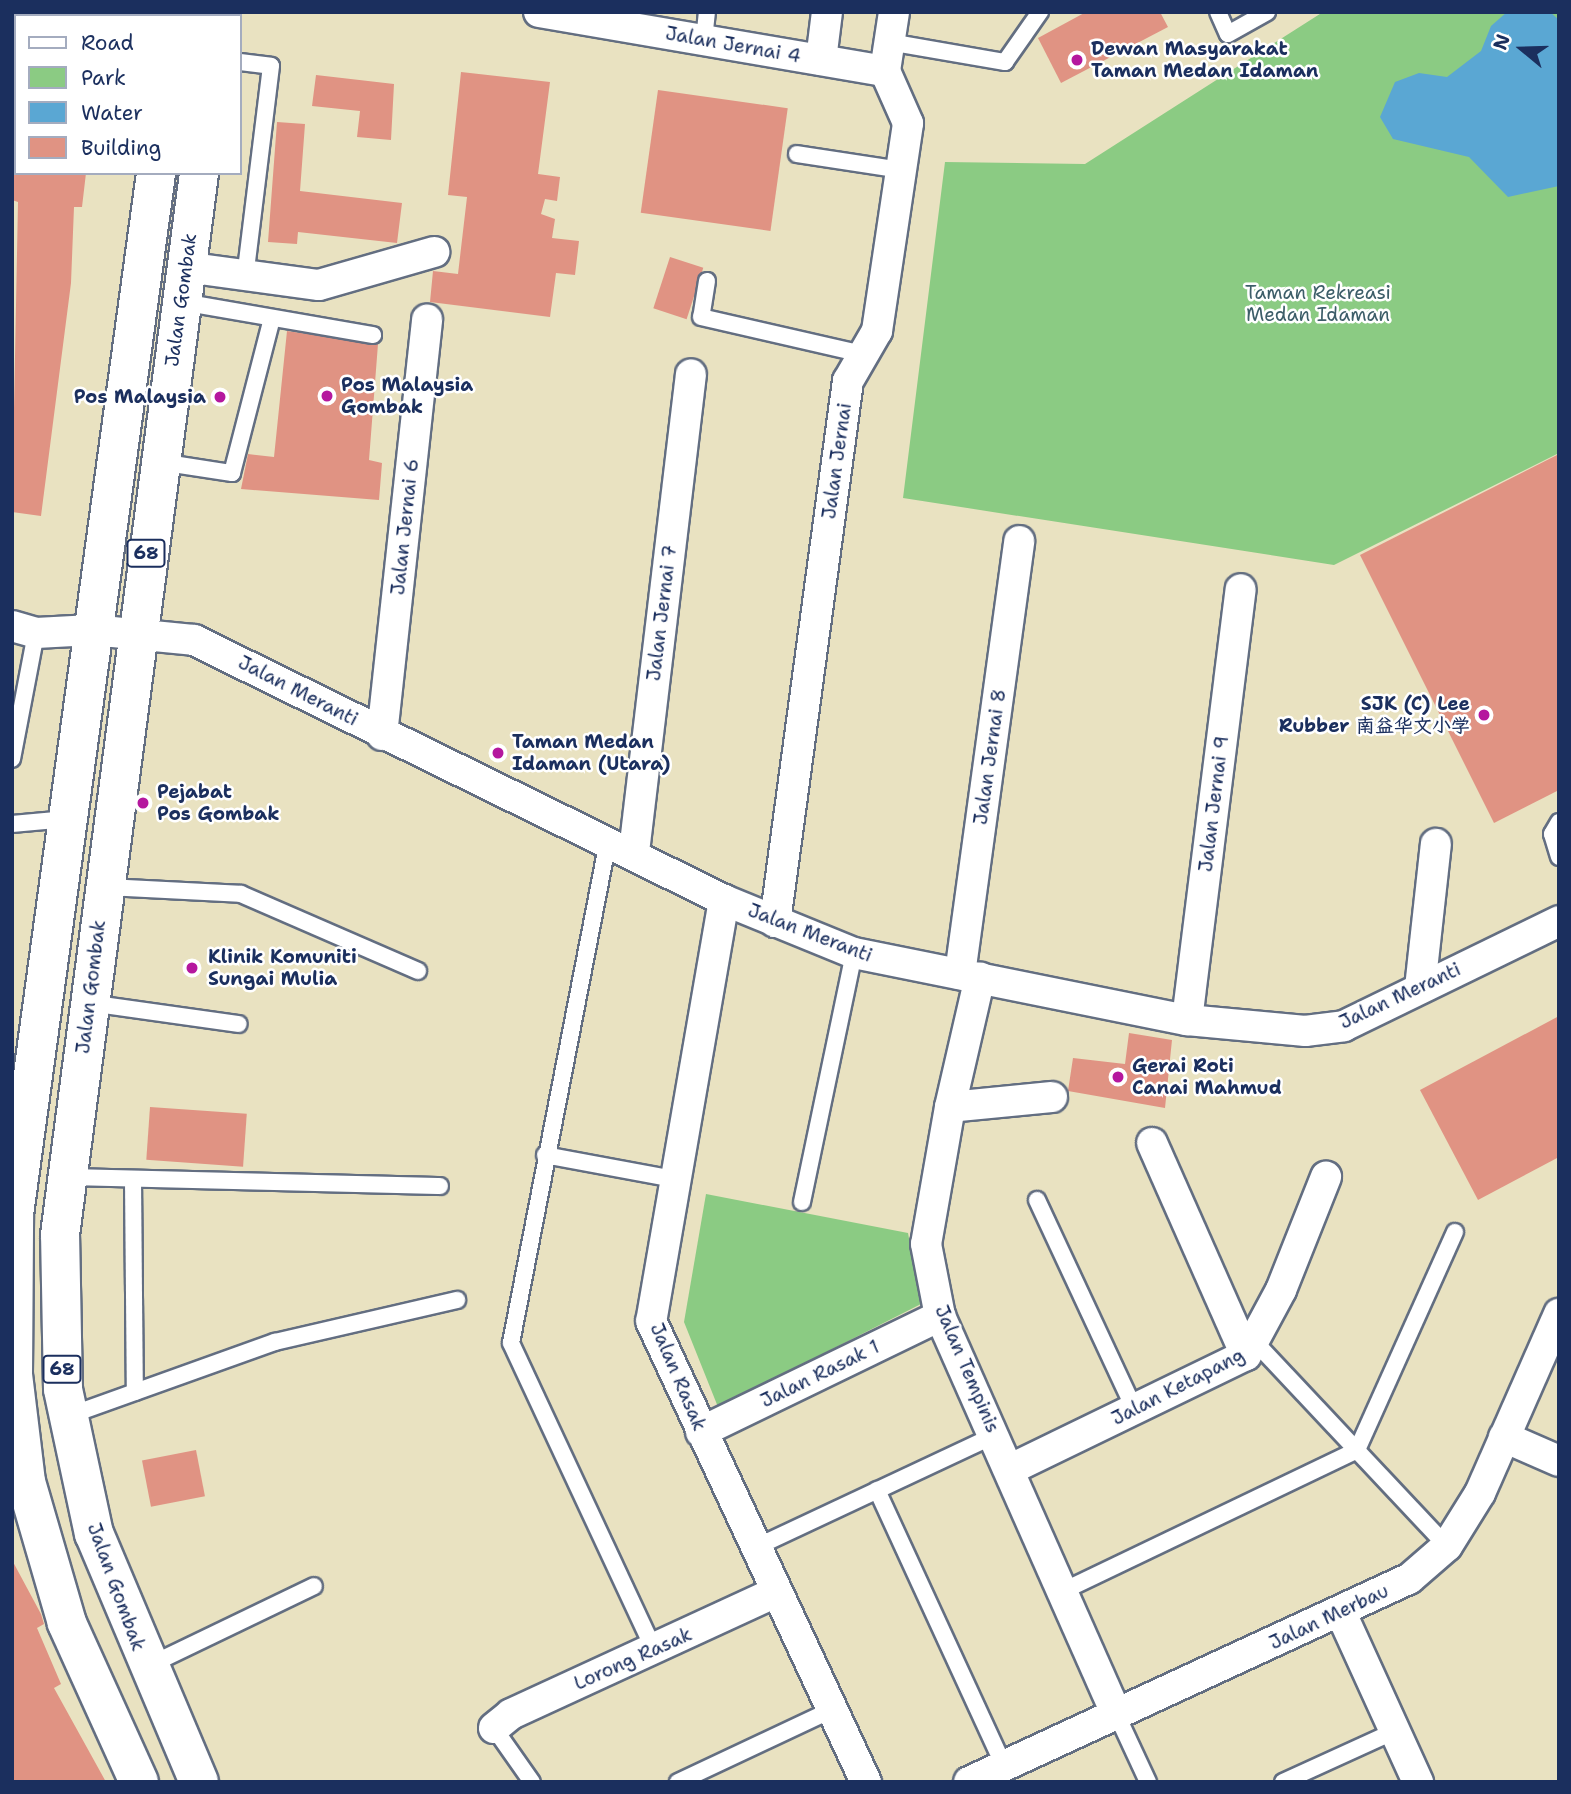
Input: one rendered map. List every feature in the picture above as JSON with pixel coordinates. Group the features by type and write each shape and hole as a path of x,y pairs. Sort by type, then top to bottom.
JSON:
{"main road":[{"name":"68","path":"139,1782 67,1623 26,1482 13,1374 13,1291 22,1075 67,818 156,175"},
{"name":"Jalan Gombak","path":"199,175 134,636 60,1235 68,1416 94,1534 146,1667 199,1782"}],"street":[{"path":"821,60 827,12"},
{"path":"887,57 894,12"},
{"name":"Jalan Jernai 4","path":"559,14 705,26 821,60 887,57"},
{"name":"Jalan Jernai","path":"775,922 848,381 877,331 908,123 887,57"},
{"path":"183,284 245,277 318,285 433,252"},
{"name":"Jalan Jernai 6","path":"382,735 427,319"},
{"name":"Jalan Jernai 7","path":"621,847 691,374"},
{"name":"Jalan Jernai 8","path":"950,1107 970,976 1019,541"},
{"name":"Jalan Jernai 9","path":"1187,1020 1241,589"},
{"name":"Jalan Meranti","path":"24,630 92,630 194,640 382,735 621,847 724,900 854,953 1187,1020 1305,1031 1344,1026 1559,921"},
{"path":"1420,988 1436,845"},
{"name":"Jalan Rasak","path":"724,900 651,1321 774,1593 866,1782"},
{"path":"950,1107 1052,1097"},
{"name":"Jalan Tempinis","path":"950,1107 926,1244 940,1316 1011,1469 1116,1713"},
{"path":"1152,1143 1252,1350"},
{"name":"Jalan Ketapang","path":"1011,1469 1252,1350 1326,1177"},
{"name":"Jalan Merbau","path":"969,1782 1341,1613 1409,1579 1447,1546 1504,1437 1559,1314"},
{"name":"Jalan Rasak 1","path":"701,1432 940,1316"},
{"path":"1504,1437 1559,1461"},
{"name":"Lorong Rasak","path":"495,1728 511,1714 774,1593"},
{"path":"1341,1613 1418,1782"}],"lane":[{"path":"887,57 1005,62 1040,12"},
{"path":"1218,12 1228,34 1267,12"},
{"path":"242,62 271,66 245,277"},
{"path":"797,154 901,170"},
{"path":"707,281 701,317 863,354"},
{"path":"183,284 272,318 373,335"},
{"path":"160,462 232,473 272,318"},
{"path":"12,758 24,630"},
{"path":"12,824 67,818"},
{"path":"1559,822 1552,835 1559,857"},
{"path":"621,847 545,1155 511,1343 654,1650"},
{"path":"104,887 241,894 418,971"},
{"path":"802,1202 854,953"},
{"path":"89,1003 239,1024"},
{"path":"545,1155 675,1179"},
{"path":"67,1177 440,1186"},
{"path":"133,1180 135,1392"},
{"path":"1037,1200 1135,1410"},
{"path":"1063,1591 1357,1450 1455,1231"},
{"path":"68,1416 275,1342 457,1300"},
{"path":"1252,1350 1357,1450 1447,1546"},
{"path":"754,1548 995,1435"},
{"path":"877,1490 1004,1766"},
{"path":"146,1667 314,1586"},
{"path":"678,1782 831,1710"},
{"path":"1116,1713 1147,1782"},
{"path":"495,1728 531,1782"},
{"path":"1283,1782 1395,1731"}],"green space":[{"name":"Taman Rekreasi Medan Idaman","path":"1323,12 1559,12 1559,453 1334,565 903,498 945,162 1085,164"},
{"path":"706,1194 908,1233 921,1304 718,1407 684,1322"}],"water":[{"path":"1507,12 1550,12 1559,20 1559,186 1508,197 1469,157 1393,139 1380,117 1395,82 1419,73 1447,77 1481,51 1491,26"}],"building":[{"name":"Dewan Masyarakat Taman Medan Idaman","path":"1086,12 1160,12 1168,27 1061,83 1038,38"},
{"path":"461,72 550,82 538,174 560,177 557,201 545,199 541,214 555,219 552,238 579,241 575,275 556,273 550,317 430,302 433,271 458,274 467,197 448,195"},
{"path":"316,75 394,84 391,140 357,137 360,111 312,106"},
{"path":"658,90 788,108 770,231 641,213"},
{"path":"277,122 305,124 300,191 402,203 397,243 298,232 297,244 268,242"},
{"path":"12,173 86,175 82,207 74,207 71,283 41,516 12,512 18,202 12,200"},
{"path":"670,257 703,268 687,319 653,308"},
{"name":"Pos Malaysia Gombak","path":"287,331 378,344 369,460 382,463 379,500 241,489 248,454 274,457"},
{"name":"SJK (C) Lee Rubber 南益华文小学","path":"1559,454 1559,790 1494,823 1360,555"},
{"path":"1559,1016 1559,1157 1478,1200 1420,1090"},
{"name":"Gerai Roti Canai Mahmud","path":"1129,1033 1172,1040 1165,1108 1068,1091 1073,1058 1125,1064"},
{"path":"150,1107 247,1114 243,1167 146,1160"},
{"path":"196,1450 205,1496 151,1507 142,1460"},
{"path":"12,1560 41,1614 44,1624 37,1628 61,1684 54,1688 106,1782 12,1782"}],"place":[{"name":"Dewan Masyarakat Taman Medan Idaman","path":"1077,60"},
{"name":"Pos Malaysia Gombak","path":"327,396"},
{"name":"Pos Malaysia","path":"220,397"},
{"name":"SJK (C) Lee Rubber 南益华文小学","path":"1484,715"},
{"name":"Taman Medan Idaman (Utara)","path":"498,753"},
{"name":"Pejabat Pos Gombak","path":"143,803"},
{"name":"Klinik Komuniti Sungai Mulia","path":"192,968"},
{"name":"Gerai Roti Canai Mahmud","path":"1118,1077"}]}
